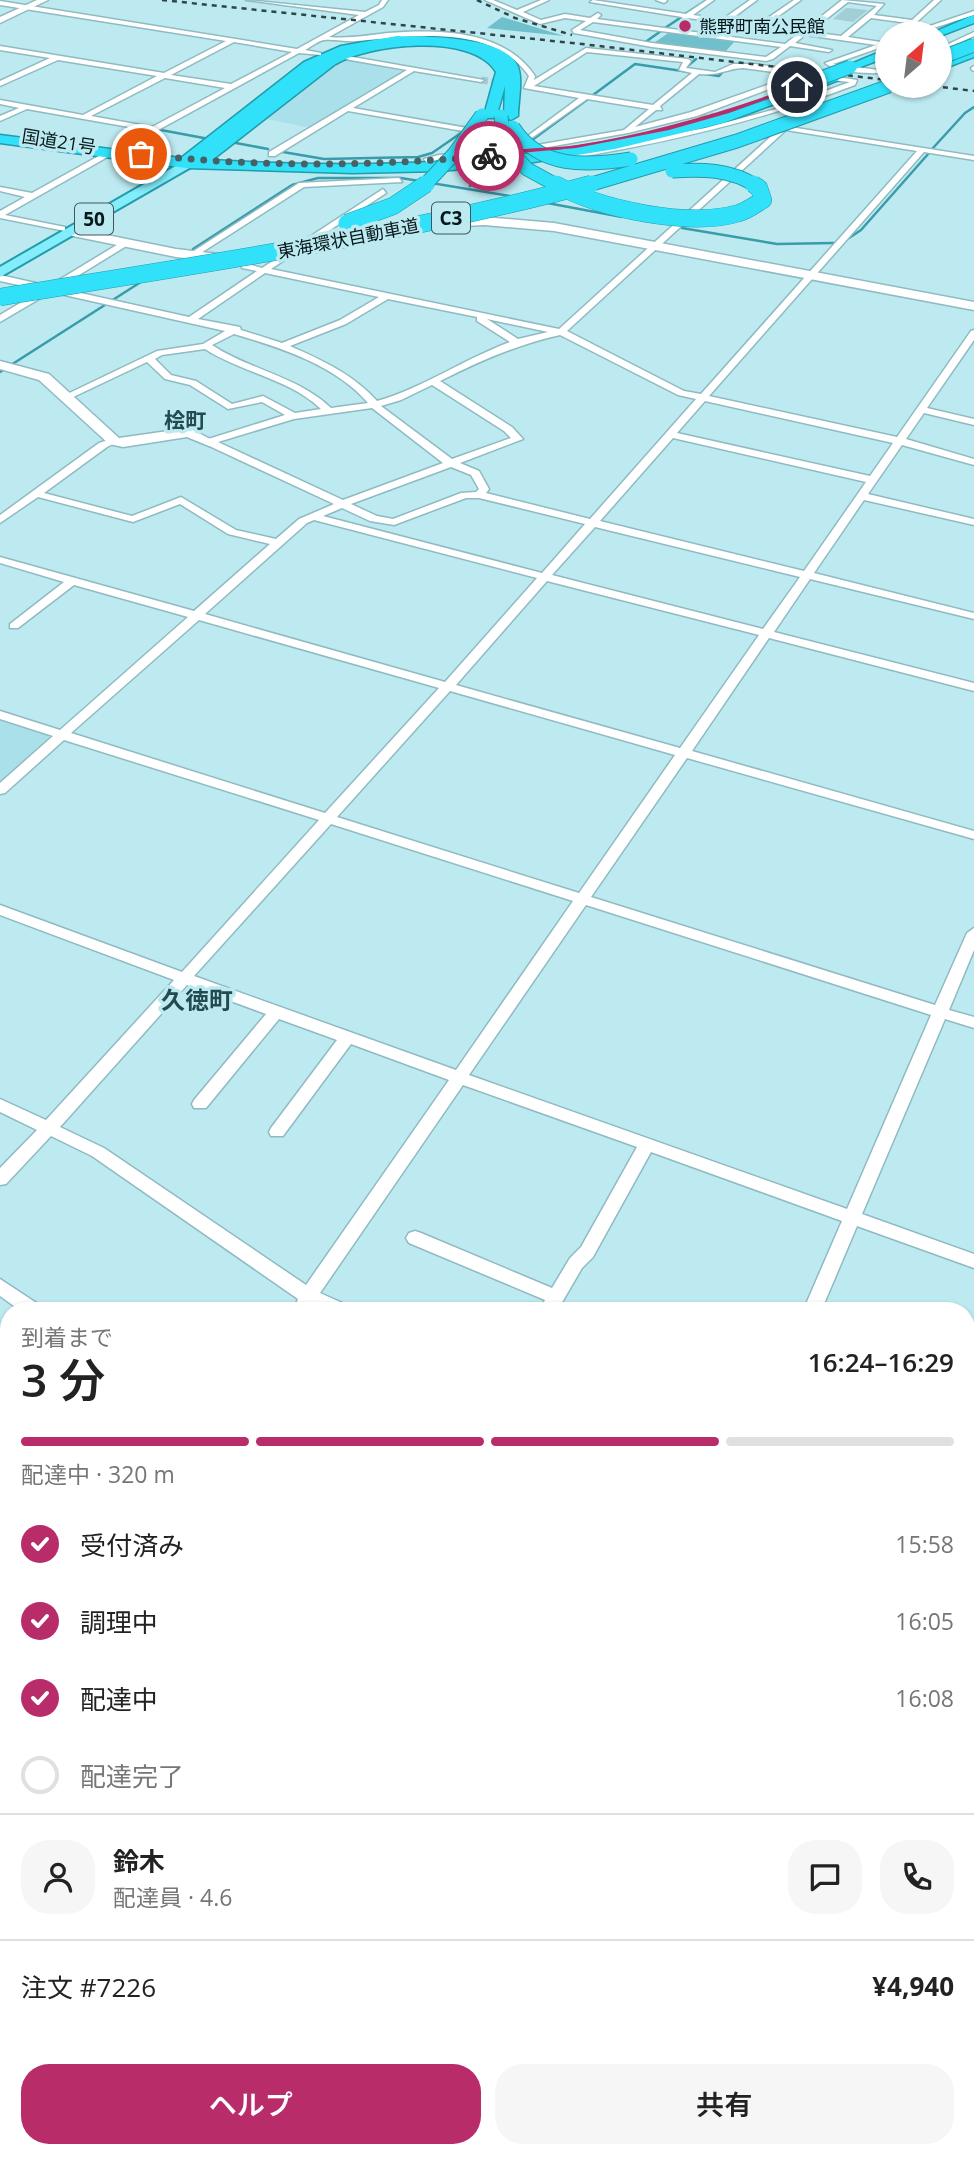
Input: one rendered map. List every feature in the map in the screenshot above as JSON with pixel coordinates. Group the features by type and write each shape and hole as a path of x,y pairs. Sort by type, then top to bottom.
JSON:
{"highway":[{"path":"952,28 974,19"},
{"path":"952,41 974,25"},
{"path":"192,161 329,62 363,48 417,43 468,48 493,58 515,83"},
{"path":"952,48 974,45"},
{"path":"952,61 974,52"},
{"path":"855,68 875,54"},
{"path":"192,161 296,169 373,168 541,156 636,140 736,115 875,62"},
{"path":"192,161 299,164 427,161 537,152 639,135 727,112 826,79"},
{"path":"515,83 489,129 495,150 509,166 544,187 588,203 644,216 686,222 722,221 752,216 772,203 775,198 772,188 749,164 749,153 759,144 875,93"},
{"path":"0,290 310,232 375,214 405,201 426,187 456,153 496,116 515,83"},
{"name":"東海環状自動車道","path":"0,290 294,242 534,192 698,146 875,84"},
{"path":"496,116 520,141 538,154 573,162 614,161 715,138 861,89"},
{"name":"東海環状自動車道","path":"0,297 289,250 540,197 688,157 875,91"},
{"path":"415,225 464,217 527,203 564,194 577,191 634,177 670,171 701,170 736,176 759,188 763,200 755,208 741,213 704,218 649,212 586,197 577,194 564,189 540,178 511,157 499,137 496,116"},
{"name":"国道21号","path":"0,131 111,153"},
{"name":"国道21号","path":"0,139 192,161"}],"main road":[{"name":"50","path":"0,275 67,230 192,161"}],"street":[{"path":"0,20 44,0"},
{"path":"249,0 365,13"},
{"path":"284,5 299,0"},
{"path":"0,215 301,51 381,6 385,0"},
{"path":"488,0 540,22 565,16 577,9"},
{"path":"516,13 546,0"},
{"path":"628,24 663,0"},
{"path":"647,44 711,0"},
{"path":"723,22 751,0"},
{"path":"760,27 796,0"},
{"path":"610,5 574,31 647,44 771,58 846,0 886,2"},
{"path":"915,21 938,0"},
{"path":"585,6 595,1 875,44"},
{"path":"842,39 886,2"},
{"path":"0,3 319,54"},
{"path":"528,8 540,10"},
{"path":"949,21 974,13"},
{"path":"565,16 829,50"},
{"path":"870,16 907,21"},
{"path":"324,38 347,41 417,34 496,44 511,51 527,65 532,76 515,83"},
{"path":"952,44 974,34"},
{"path":"83,117 233,40"},
{"path":"0,48 234,87"},
{"path":"875,49 828,63 832,66 875,71"},
{"path":"373,168 382,171 443,169 549,159 681,138 811,100 853,84 854,80 745,67 723,68 716,74 698,72 681,69 687,60 586,50 515,83"},
{"path":"952,50 974,52"},
{"path":"0,84 56,58"},
{"path":"347,58 481,80"},
{"path":"766,69 772,62 771,58"},
{"path":"729,63 745,67"},
{"path":"272,154 414,69"},
{"path":"628,131 626,129 698,72"},
{"path":"427,161 439,157 558,145 628,131 697,114 800,75"},
{"path":"515,83 697,114"},
{"path":"346,109 526,140 586,96"},
{"path":"209,442 293,416 374,405 398,398 517,342 561,332 784,128 811,100"},
{"path":"0,102 155,130"},
{"path":"0,119 26,107"},
{"path":"743,121 974,158"},
{"path":"0,1179 447,687 923,149"},
{"path":"190,256 302,185 399,180"},
{"path":"0,189 33,196"},
{"path":"191,319 383,191"},
{"path":"0,215 190,256 240,259 282,257 459,221 508,222 654,246 974,306"},
{"path":"0,319 125,243"},
{"path":"240,259 245,266 262,270 561,332 681,393 700,399 900,441 974,461"},
{"path":"0,275 50,289 237,329 281,348 354,384 374,405 450,463 475,473 484,489 479,495"},
{"path":"281,348 343,322 387,296"},
{"path":"469,313 517,342"},
{"path":"66,397 160,353 207,346 208,343 237,329"},
{"path":"306,1302 974,333"},
{"path":"207,346 220,356 294,384 317,398 327,410"},
{"path":"148,358 168,377 193,383 231,407 263,399 293,416"},
{"path":"0,365 44,377 114,441 123,443 189,432 374,519 394,522 465,495 479,495 974,616"},
{"path":"0,790 303,521 518,439 508,429 485,417 432,380"},
{"path":"921,409 974,422"},
{"path":"668,435 873,480"},
{"path":"0,520 103,445 114,441"},
{"path":"37,494 133,519 181,500 232,532 278,543"},
{"path":"862,496 974,522"},
{"path":"313,517 974,687"},
{"path":"0,560 974,835"},
{"path":"14,626 72,581"},
{"path":"0,715 974,1023"},
{"path":"0,910 347,1038 854,1216 974,1261"},
{"path":"816,1302 974,933"},
{"path":"200,1104 276,1012"},
{"path":"277,1132 347,1038"},
{"path":"0,1105 98,1152 304,1302"},
{"path":"553,1302 576,1263 587,1252 647,1143"},
{"path":"415,1238 548,1302"},
{"path":"0,1286 22,1302"}],"shaded area":[{"path":"502,17 564,36 487,28"},
{"path":"670,32 736,40 724,53 652,44"},
{"path":"343,59 406,72 311,128 267,119"},
{"path":"0,720 48,735 49,739 0,782"}],"building":[{"path":"846,8 868,10 853,22 833,19"}],"waterway":[{"path":"685,14 707,0"},
{"path":"665,28 680,18"},
{"path":"644,43 661,31"},
{"path":"684,69 696,59"},
{"path":"593,95 635,64 689,72"},
{"path":"704,74 719,76 726,68"},
{"path":"528,143 588,99"},
{"path":"933,148 965,113 974,107"},
{"path":"161,130 209,139"},
{"path":"283,152 324,159 418,157 432,153 461,133"},
{"path":"236,143 268,149"},
{"path":"849,238 861,230 929,153"},
{"path":"470,186 493,168"},
{"path":"193,249 292,185 318,178 401,178 516,197"},
{"path":"542,202 622,217"},
{"path":"0,211 13,204"},
{"path":"682,228 777,244 834,243"},
{"path":"0,372 144,280"}],"tunnel":[{"path":"481,80 521,86"},
{"path":"700,114 739,121"}],"railway":[{"path":"162,0 582,44 875,79"},
{"path":"477,0 515,18 572,35"},
{"path":"952,88 974,91"}],"way so far":[{"path":"141,154 202,160 299,164 389,163 489,156"}],"place":[{"name":"熊野町南公民館","path":"685,26"}],"district":[{"name":"桧町","path":"185,420"},
{"name":"久徳町","path":"197,999"}],"route":[{"path":"489,156 537,152 639,135 695,122 797,87"}]}
